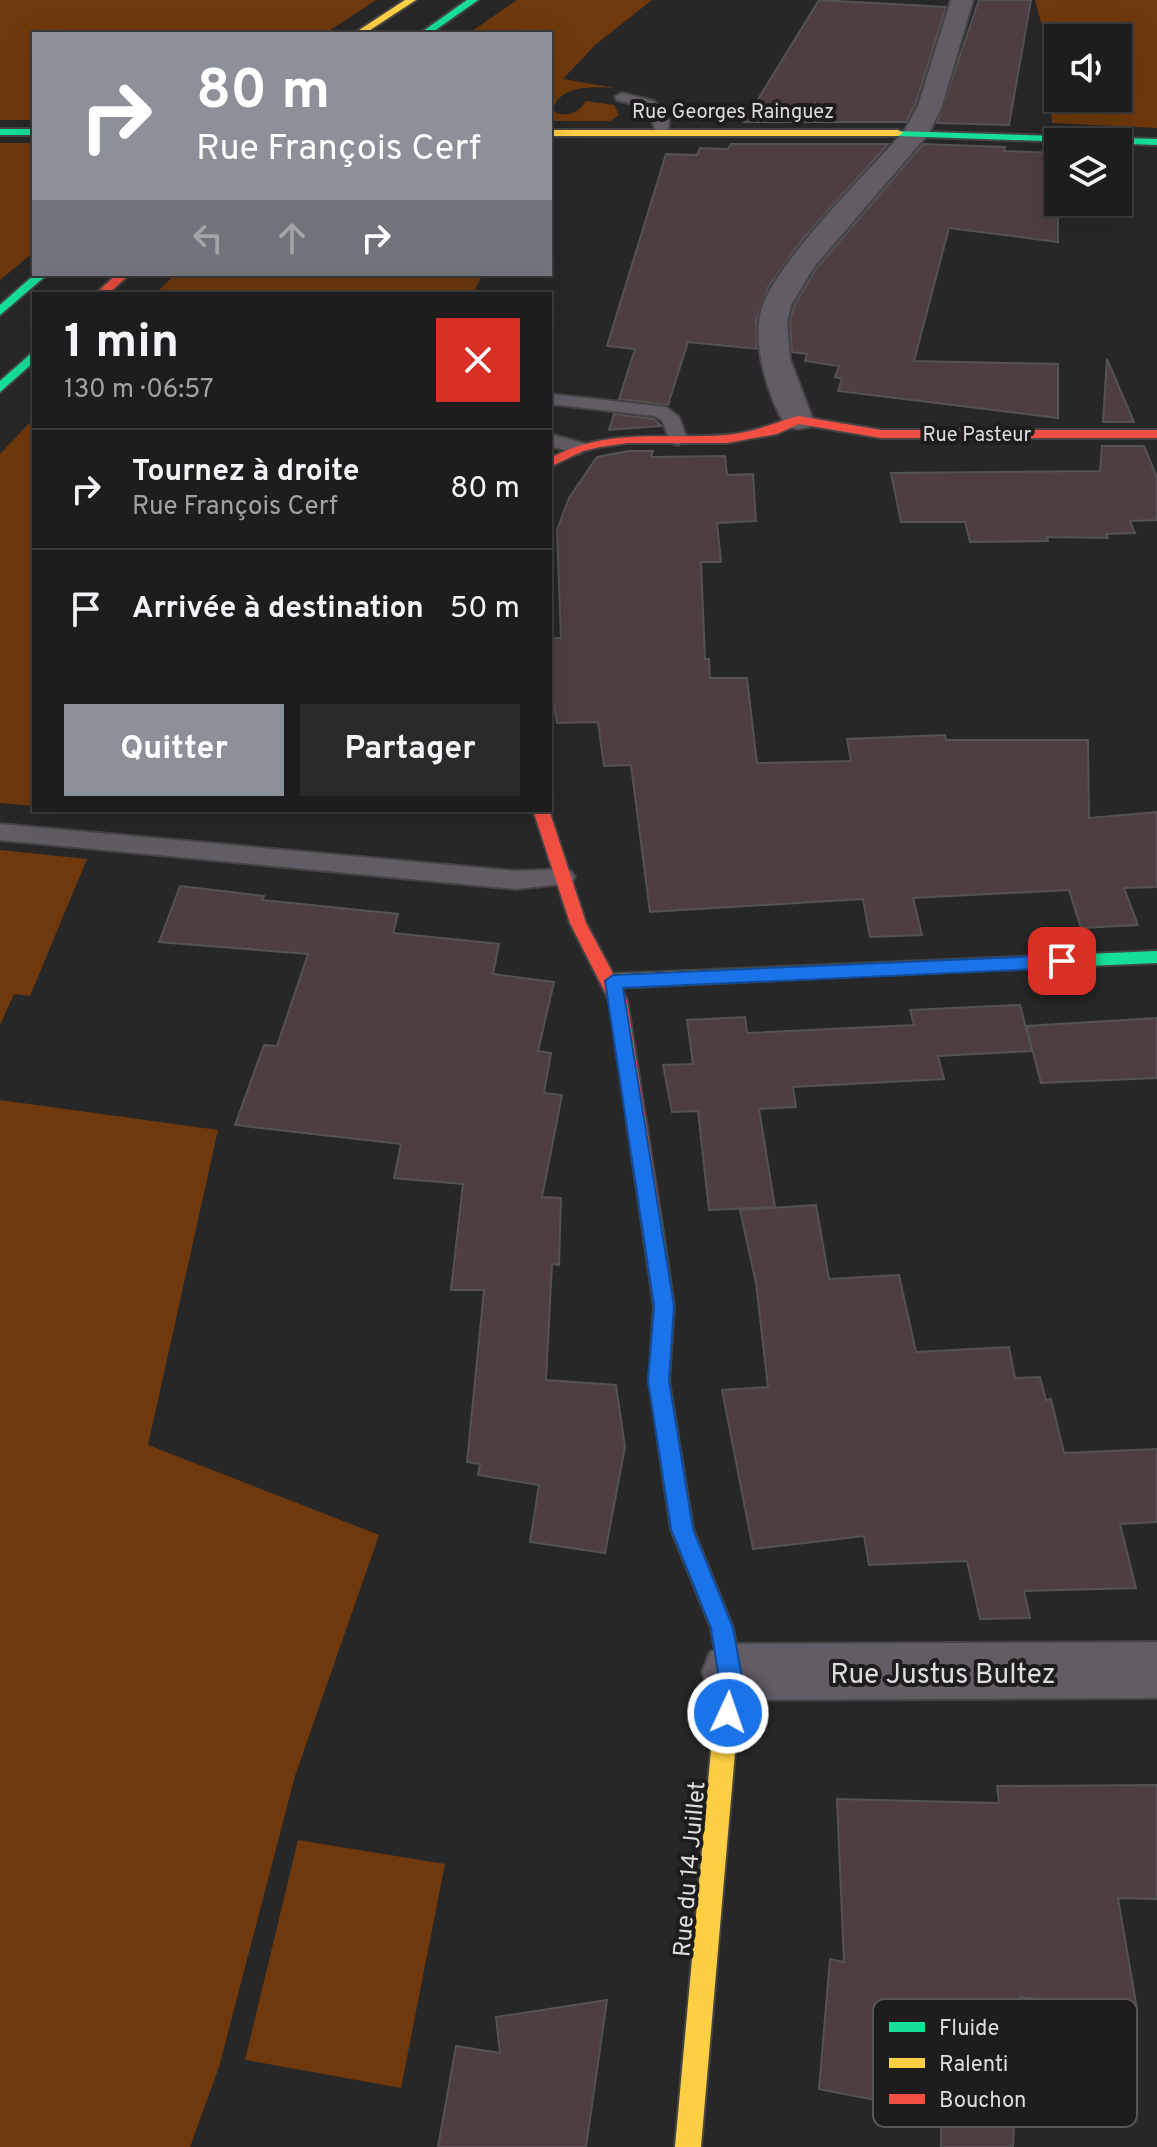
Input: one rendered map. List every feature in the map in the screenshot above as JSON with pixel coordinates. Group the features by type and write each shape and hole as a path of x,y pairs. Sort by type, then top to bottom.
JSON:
{"main road":[{"path":"361,32 411,0"},
{"path":"427,32 473,0"},
{"path":"0,132 32,132"},
{"name":"Rue Georges Rainguez","path":"552,133 916,133 1157,142"},
{"path":"0,311 40,276"},
{"path":"103,292 122,276"},
{"path":"0,388 32,357"},
{"name":"Rue Pasteur","path":"579,448 628,439 748,436 772,431 798,420 881,434 1157,434"},
{"path":"552,462 579,448"},
{"name":"Rue du 14 Juillet","path":"542,812 589,948 613,981 664,1306 659,1381 682,1529 722,1628 730,1672 688,2147"},
{"path":"613,981 1157,957"}],"street":[{"path":"798,420 775,359 773,322 777,305 803,263 916,133 930,106 962,0"},
{"name":"Rue Justus Bultez","path":"730,1672 1157,1670"}],"lane":[{"path":"622,97 649,104 662,119 663,133"},
{"path":"552,399 660,411 670,417 678,439"},
{"path":"552,441 579,448"},
{"path":"0,832 516,880 563,877"}],"shaded area":[{"path":"0,0 376,0 327,32 32,32 32,120 0,120"},
{"path":"517,0 652,0 595,45 563,79 615,88 571,91 553,108 556,113 569,114 577,111 586,101 614,105 619,115 610,121 552,121 552,32 471,32"},
{"path":"1035,0 1157,0 1157,128 1052,123 1051,112 1132,112 1132,24 1044,24 1044,39"},
{"path":"0,143 32,143 32,254 0,280"},
{"path":"173,276 482,276 474,292 157,292"},
{"path":"32,420 32,806 0,803 0,454"},
{"path":"0,850 87,859 30,996 14,994 0,1025"},
{"path":"0,1100 218,1130 148,1445 379,1535 295,1776 219,2067 190,2147 0,2147"},
{"path":"298,1840 445,1864 401,2088 245,2060"}],"building":[{"path":"819,0 946,7 915,105 906,122 744,122"},
{"path":"979,0 1031,0 1009,125 937,123"},
{"path":"731,144 888,144 802,240 768,287 756,321 757,349 688,342 668,405 619,399 635,349 607,346 666,154 697,155 700,148 728,149"},
{"path":"923,144 1005,147 1004,151 1044,152 1044,216 1058,216 1058,242 949,228 914,361 1058,364 1058,418 838,391 842,379 835,377 839,366 805,361 807,354 792,352 790,322 794,306 816,269"},
{"path":"1107,359 1134,422 1103,422"},
{"path":"614,414 654,419 661,426 609,430"},
{"path":"1102,446 1144,446 1157,477 1157,520 1130,521 1135,533 1106,534 1108,538 1047,537 1048,541 970,542 965,522 901,522 891,473 1100,471"},
{"path":"628,451 653,451 651,457 725,456 727,475 753,474 756,521 717,523 721,562 701,562 705,659 709,659 710,678 747,678 757,763 851,761 847,739 945,735 946,740 1088,740 1089,818 1157,812 1157,887 1124,888 1138,925 1081,928 1069,890 913,898 922,935 870,937 863,899 650,912 631,765 604,766 598,722 557,723 552,695 552,638 561,638 557,530 569,498 597,457"},
{"path":"180,886 264,896 262,900 398,914 393,933 499,944 493,974 554,982 538,1051 551,1053 544,1093 562,1095 542,1197 561,1198 559,1265 552,1264 546,1380 616,1385 625,1447 605,1553 530,1542 539,1485 478,1475 480,1464 467,1462 484,1290 451,1290 463,1184 394,1178 401,1144 235,1125 264,1045 277,1046 308,954 159,942"},
{"path":"1020,1005 1032,1051 938,1056 944,1079 793,1087 796,1107 759,1109 775,1207 709,1210 698,1111 672,1112 663,1065 693,1064 687,1020 745,1017 747,1033 914,1025 910,1010"},
{"path":"1157,1018 1157,1078 1041,1083 1026,1026"},
{"path":"816,1205 829,1279 899,1275 916,1352 1009,1347 1015,1378 1040,1377 1046,1400 1051,1399 1064,1453 1157,1449 1157,1522 1120,1524 1136,1588 1024,1591 1030,1618 980,1619 967,1561 869,1565 864,1536 753,1549 722,1390 768,1387 756,1283 740,1210"},
{"path":"1157,1785 1157,1899 1118,1898 1135,1999 873,1999 873,2100 819,2089 830,1959 844,1962 837,1799 999,1803 997,1786"},
{"path":"607,2000 586,2147 438,2147 456,2046 500,2053 496,2017"},
{"path":"941,2127 1014,2127 1013,2147 941,2147"}],"traffic: fast":[{"path":"427,32 473,0"},
{"path":"0,132 32,132"},
{"path":"898,133 1157,142"},
{"path":"0,311 40,276"},
{"path":"0,388 32,357"},
{"path":"923,967 1157,957"},
{"path":"651,1218 664,1306 659,1381 682,1529 722,1628 730,1672 726,1717"}],"traffic: slow":[{"path":"361,32 411,0"},
{"path":"552,133 898,133"},
{"path":"613,981 923,967"},
{"path":"688,2147 726,1717"}],"traffic: jam":[{"path":"103,292 122,276"},
{"path":"552,462 579,448 600,443 628,439 727,439 772,431 798,420 881,434 1157,434"},
{"path":"542,812 578,923 618,1000 651,1218"}],"route":[{"path":"728,1713 730,1672 722,1628 682,1529 659,1381 664,1306 613,981 1062,961"}]}
